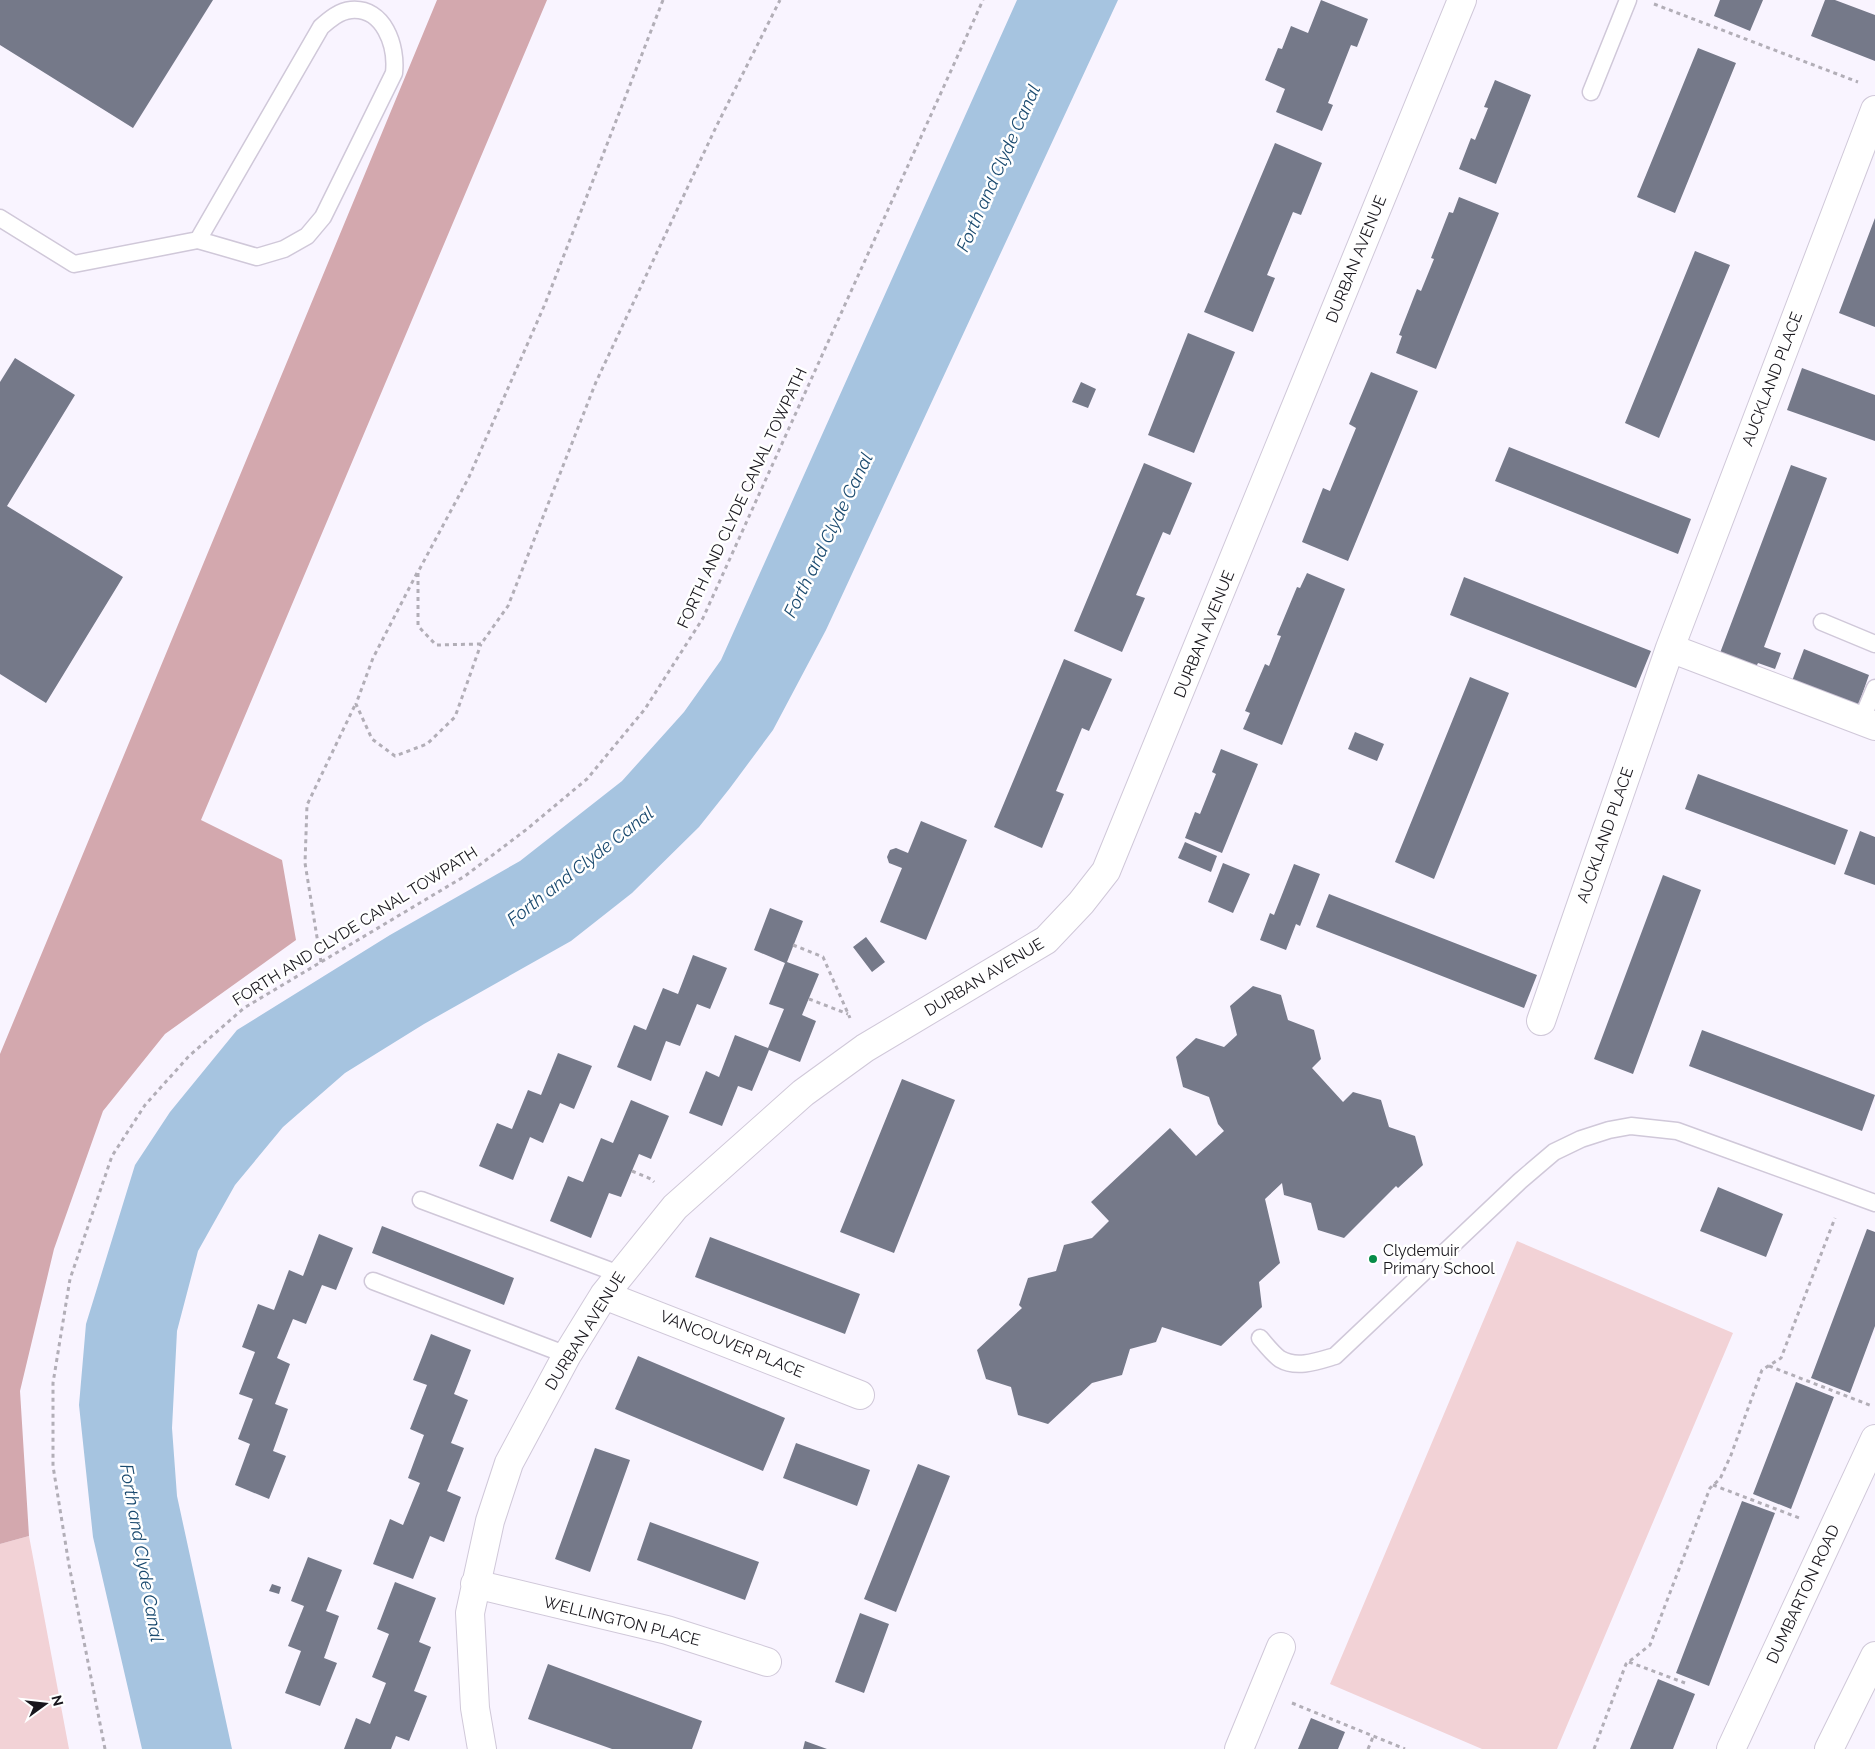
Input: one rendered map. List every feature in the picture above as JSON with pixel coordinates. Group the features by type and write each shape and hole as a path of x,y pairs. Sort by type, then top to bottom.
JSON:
{"street":[{"name":"DURBAN AVENUE","path":"482,1749 475,1708 470,1613 475,1584 490,1521 508,1464 567,1355 611,1285 676,1207 696,1188 803,1094 865,1048 1046,940 1081,904 1106,871 1462,0"},
{"name":"AUCKLAND PLACE","path":"1541,1021 1670,648 1875,110"},
{"path":"1670,648 1868,724"},
{"name":"VANCOUVER PLACE","path":"611,1285 860,1395"},
{"name":"DUMBARTON ROAD","path":"1731,1749 1875,1439"},
{"name":"WELLINGTON PLACE","path":"475,1584 667,1630 767,1662"},
{"path":"1239,1749 1281,1647"},
{"path":"1830,1749 1875,1656"}],"lane":[{"path":"1591,92 1628,0"},
{"path":"0,218 74,264 198,240 258,257 284,249 307,236 324,217 394,72 394,49 385,27 375,17 365,10 350,10 334,16 321,27 198,240"},
{"path":"1822,622 1875,644"},
{"path":"1868,724 1875,688"},
{"path":"1260,1338 1280,1359 1296,1364 1314,1362 1335,1356 1520,1181 1554,1152 1581,1139 1609,1130 1631,1126 1677,1131 1875,1203"},
{"path":"421,1200 611,1285"},
{"path":"373,1281 567,1355"}],"path":[{"path":"321,962 305,863 307,805 356,704 373,658 469,477 545,304 663,0"},
{"path":"356,704 372,739 395,756 427,744 455,717 481,644 508,606 596,382 716,127 780,0"},
{"name":"FORTH AND CLYDE CANAL TOWPATH","path":"105,1749 69,1566 53,1466 53,1384 70,1279 112,1156 145,1106 189,1056 244,1008 465,876 527,829 587,779 645,709 702,618 983,0"},
{"path":"1653,4 1866,84"},
{"path":"418,572 418,626 436,645 481,644"},
{"path":"793,945 823,957 865,1048"},
{"path":"809,1000 848,1014"},
{"path":"1594,1749 1629,1662 1650,1645 1710,1488 1720,1479 1731,1455 1762,1370 1781,1358 1838,1211 1848,1192"},
{"path":"1769,1366 1875,1407"},
{"path":"1713,1485 1833,1531"},
{"path":"1629,1662 1685,1683"},
{"path":"1261,1692 1405,1749"},
{"path":"1368,1749 1373,1737"}],"shaded area":[{"path":"437,0 547,0 201,820 282,860 296,940 165,1034 103,1111 54,1249 20,1391 29,1536 0,1544 0,1054"},
{"path":"1517,1241 1733,1333 1557,1749 1482,1749 1330,1684"},
{"path":"29,1536 69,1749 0,1749 0,1544"}],"water":[{"name":"Forth and Clyde Canal","path":"1017,0 1118,0 826,630 773,730 699,827 632,893 571,941 424,1024 345,1073 283,1127 235,1185 198,1251 177,1331 172,1428 177,1496 232,1749 142,1749 93,1537 79,1405 86,1324 135,1165 170,1112 237,1030 390,935 520,861 622,781 684,712 721,660"}],"building":[{"path":"0,0 213,0 133,128 0,45"},
{"path":"1321,0 1368,19 1357,47 1351,45 1328,103 1333,105 1322,131 1276,112 1285,89 1265,80 1278,48 1282,49 1291,26 1308,33"},
{"path":"1720,0 1763,0 1750,31 1714,16"},
{"path":"1825,0 1835,0 1875,15 1875,61 1811,36"},
{"path":"1698,48 1736,63 1675,213 1637,197"},
{"path":"1495,80 1531,95 1496,184 1459,169 1471,138 1475,140 1488,108 1484,107"},
{"path":"1275,143 1322,163 1301,215 1293,212 1267,275 1275,278 1253,332 1204,312"},
{"path":"1459,197 1499,213 1436,369 1396,353 1402,336 1399,335 1417,289 1421,291 1434,259 1431,258 1449,212 1453,213"},
{"path":"1875,218 1875,327 1839,313"},
{"path":"1695,251 1730,265 1659,438 1625,423"},
{"path":"1188,333 1235,352 1194,453 1148,435"},
{"path":"15,358 75,395 7,506 123,577 46,703 0,674 0,382"},
{"path":"1802,368 1875,395 1875,441 1787,410"},
{"path":"1371,372 1418,391 1348,561 1302,542 1323,488 1330,491 1356,428 1349,424"},
{"path":"1081,382 1096,389 1088,408 1072,402"},
{"path":"1509,447 1691,519 1678,554 1495,481"},
{"path":"1144,463 1192,483 1170,535 1163,532 1136,595 1145,598 1122,652 1074,631"},
{"path":"1791,465 1827,478 1764,647 1781,653 1775,669 1758,663 1756,667 1720,653"},
{"path":"1307,573 1345,589 1282,745 1243,729 1250,713 1245,711 1265,664 1269,666 1281,636 1277,635 1297,587 1300,588"},
{"path":"1464,577 1651,651 1636,688 1450,615"},
{"path":"1804,649 1869,675 1858,706 1792,681"},
{"path":"1064,659 1112,679 1089,731 1082,728 1056,791 1064,794 1042,848 994,827"},
{"path":"1470,677 1509,693 1434,879 1395,862"},
{"path":"1355,732 1384,744 1377,761 1348,749"},
{"path":"1221,749 1258,764 1222,853 1185,838 1195,812 1200,814 1216,774 1212,772"},
{"path":"1698,774 1848,830 1835,865 1685,809"},
{"path":"921,821 967,840 926,940 880,922 902,868 889,863 887,857 890,850 896,848 908,853"},
{"path":"1860,831 1875,837 1875,885 1844,874"},
{"path":"1185,842 1217,856 1211,872 1178,858"},
{"path":"1223,863 1250,874 1233,913 1208,902"},
{"path":"1294,864 1320,874 1300,926 1296,924 1286,950 1260,940 1270,913 1274,915"},
{"path":"1663,875 1701,890 1633,1074 1594,1059"},
{"path":"1329,894 1537,975 1524,1008 1316,927"},
{"path":"770,908 803,921 787,962 819,974 802,1015 816,1021 800,1062 769,1050 752,1091 738,1086 722,1126 689,1113 706,1071 719,1077 735,1035 768,1048 784,1009 769,1004 785,963 754,950"},
{"path":"866,937 885,962 872,972 853,947"},
{"path":"693,955 727,968 710,1009 697,1004 680,1046 666,1041 651,1081 617,1067 634,1025 646,1030 663,988 678,994"},
{"path":"1253,986 1281,995 1288,1020 1314,1030 1321,1059 1312,1068 1343,1102 1353,1092 1381,1100 1389,1127 1415,1136 1423,1165 1398,1188 1396,1186 1344,1238 1318,1230 1311,1203 1284,1195 1282,1183 1265,1199 1280,1263 1259,1282 1262,1307 1221,1346 1162,1327 1156,1342 1130,1349 1122,1375 1092,1383 1048,1424 1018,1415 1011,1387 986,1379 977,1350 1022,1308 1019,1305 1028,1278 1056,1271 1064,1245 1092,1238 1109,1221 1091,1202 1170,1128 1196,1156 1224,1131 1218,1124 1209,1097 1183,1087 1176,1057 1196,1038 1224,1047 1237,1035 1230,1006"},
{"path":"1702,1030 1875,1095 1862,1131 1689,1066"},
{"path":"558,1053 592,1066 574,1109 560,1103 543,1143 530,1137 513,1180 479,1166 497,1123 512,1129 528,1090 541,1095"},
{"path":"902,1079 955,1100 894,1253 840,1232"},
{"path":"631,1100 669,1116 651,1159 639,1154 621,1197 609,1193 591,1238 550,1221 568,1176 583,1182 601,1138 613,1143"},
{"path":"1718,1187 1783,1214 1766,1257 1700,1231"},
{"path":"382,1226 514,1278 504,1305 372,1253"},
{"path":"1867,1229 1875,1232 1875,1326 1850,1393 1811,1378"},
{"path":"319,1234 353,1248 336,1290 322,1285 306,1324 293,1319 277,1358 290,1364 275,1404 288,1409 273,1451 286,1456 269,1499 235,1485 250,1444 238,1439 253,1399 239,1394 255,1352 242,1347 258,1304 274,1310 289,1270 303,1276"},
{"path":"710,1237 860,1294 845,1334 695,1277"},
{"path":"431,1334 471,1350 454,1394 468,1400 451,1443 464,1448 447,1491 461,1497 444,1542 430,1536 413,1579 373,1564 390,1519 403,1525 420,1483 408,1478 424,1435 410,1429 427,1385 413,1380"},
{"path":"638,1356 785,1418 763,1471 615,1409"},
{"path":"1796,1382 1834,1397 1791,1509 1753,1494"},
{"path":"796,1443 870,1470 857,1506 783,1478"},
{"path":"595,1448 630,1460 590,1572 555,1559"},
{"path":"918,1464 950,1476 896,1612 864,1599"},
{"path":"1742,1501 1775,1513 1709,1686 1676,1673"},
{"path":"650,1522 759,1562 745,1600 637,1560"},
{"path":"308,1557 342,1570 326,1611 339,1616 324,1658 337,1663 320,1706 285,1693 301,1651 288,1646 304,1606 291,1601"},
{"path":"395,1582 436,1598 419,1642 431,1647 414,1691 427,1696 409,1741 396,1736 391,1749 344,1749 356,1718 370,1724 386,1683 372,1677 389,1634 377,1629"},
{"path":"272,1584 281,1587 279,1594 269,1591"},
{"path":"860,1613 889,1624 864,1693 835,1682"},
{"path":"548,1664 702,1721 692,1749 612,1749 528,1719"},
{"path":"1658,1679 1695,1694 1673,1749 1630,1749"},
{"path":"1311,1718 1345,1732 1338,1749 1298,1749"},
{"path":"805,1741 827,1749 803,1749"}],"place":[{"name":"Clydemuir Primary School","path":"1373,1259"}]}
